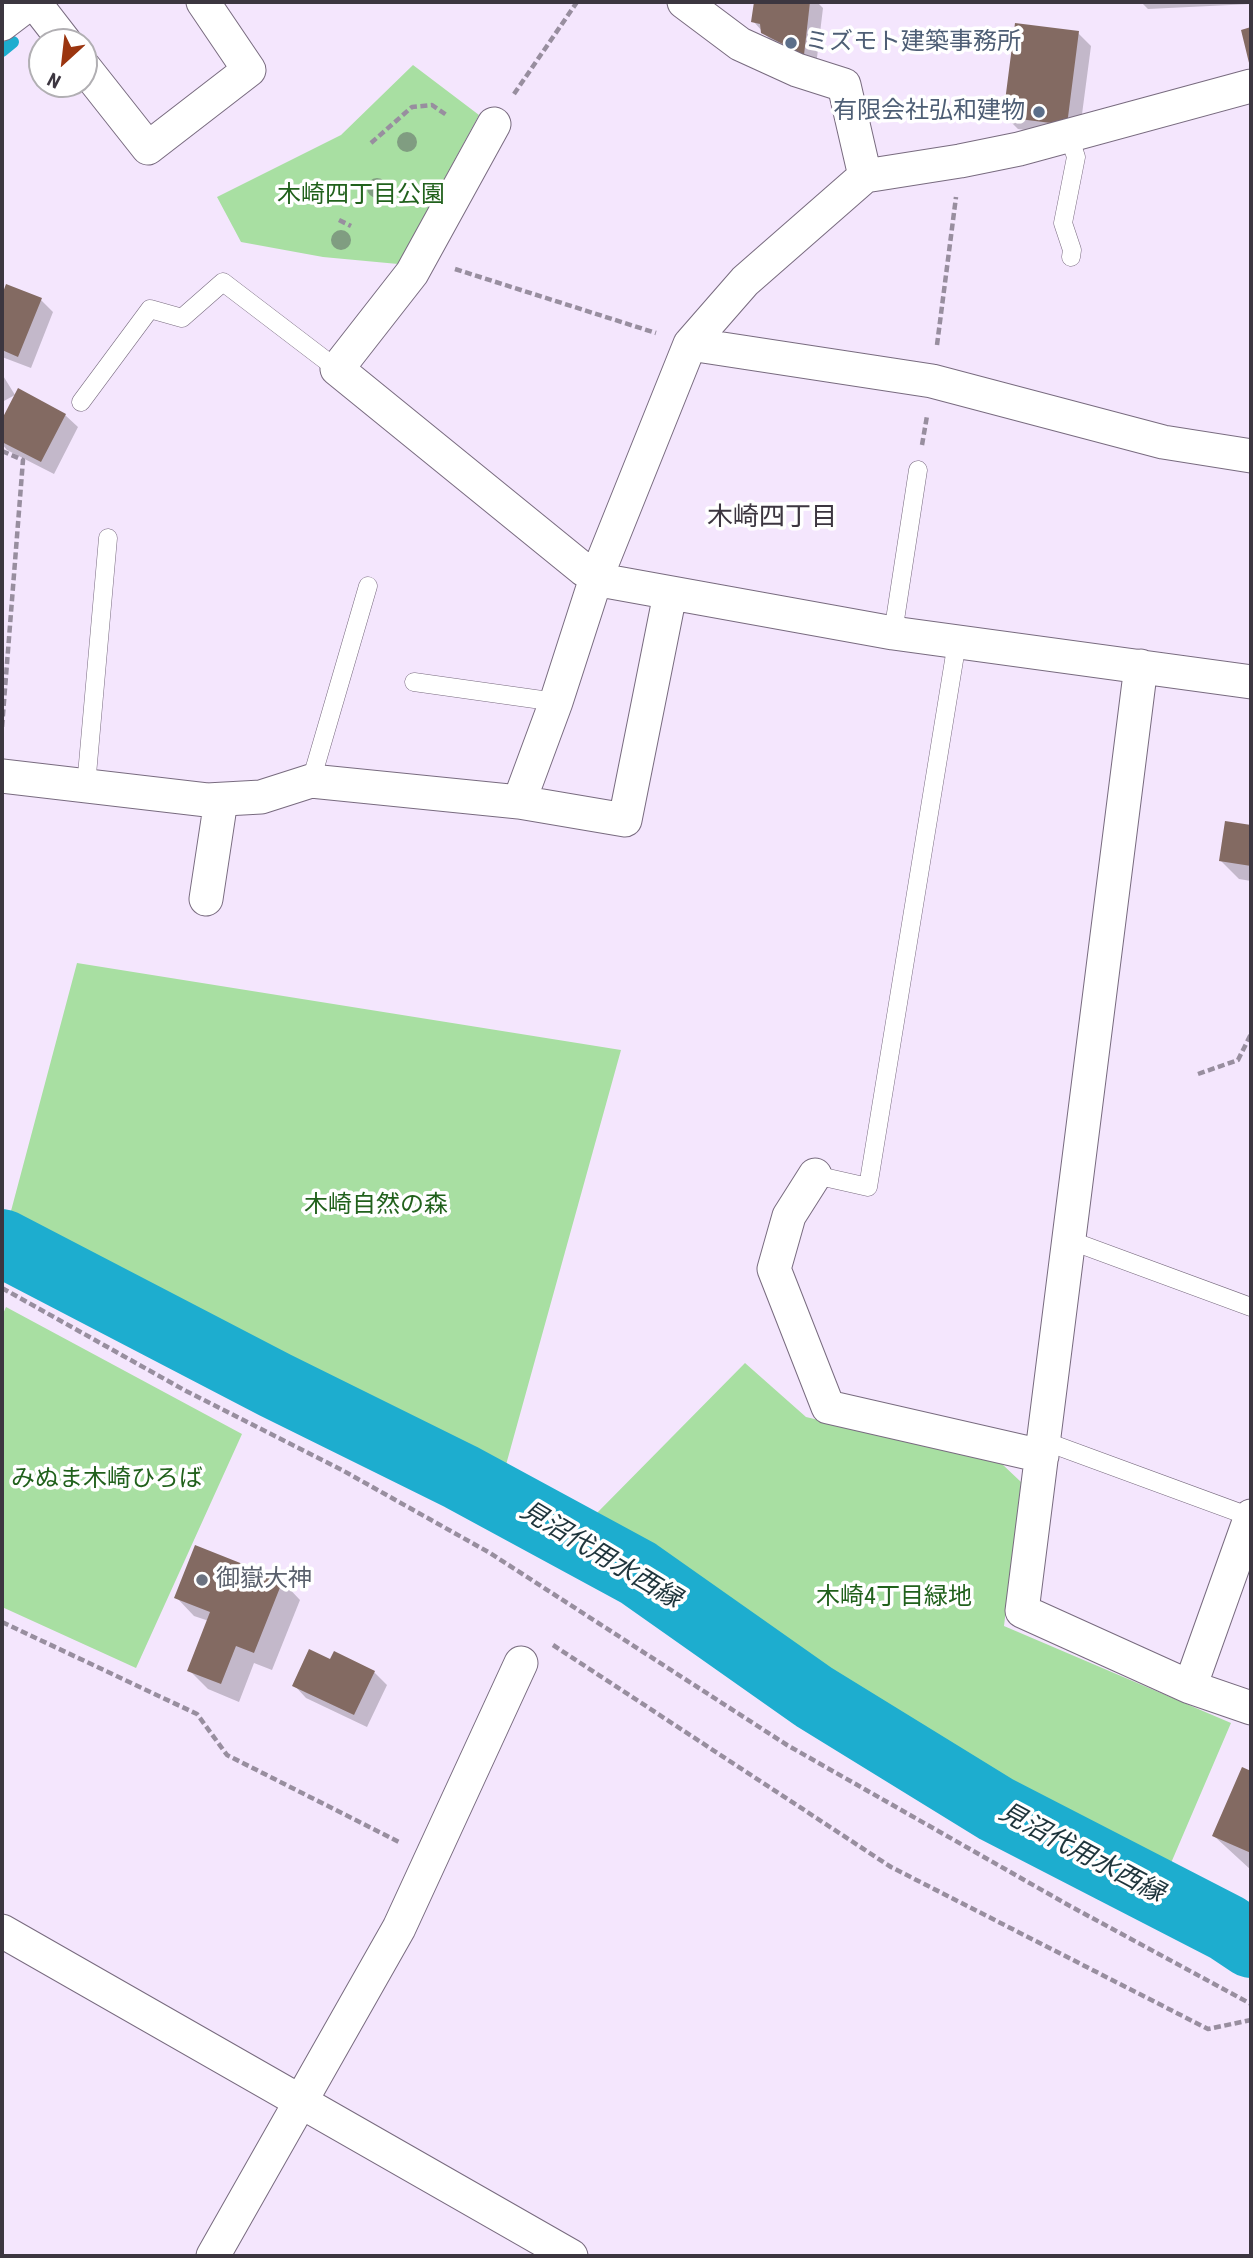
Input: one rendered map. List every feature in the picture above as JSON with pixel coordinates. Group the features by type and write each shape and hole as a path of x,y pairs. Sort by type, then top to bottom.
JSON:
{"street":[{"path":"2,24 32,2 53,28"},
{"path":"98,85 148,148 249,70 203,2"},
{"path":"684,2 740,44 797,70 844,85 864,176"},
{"path":"519,802 556,702 596,578 690,344 745,281 864,176 960,161 1069,136 1251,86"},
{"path":"494,124 412,273 337,369 596,578 670,594 893,633 1251,682"},
{"path":"690,344 932,381 1163,442 1251,456"},
{"path":"2,776 207,800 261,797 311,781 519,802 625,820 670,594"},
{"path":"1141,666 1022,1611 1190,1687 1251,1707"},
{"path":"206,899 221,800"},
{"path":"815,1175 789,1216 774,1269 828,1407 1043,1448"},
{"path":"1190,1687 1251,1517"},
{"path":"213,2256 399,1928 521,1663"},
{"path":"2,1931 571,2256"}],"lane":[{"path":"1069,136 1076,157 1063,223 1072,250 1071,257"},
{"path":"81,402 150,309 183,318 223,282 337,369"},
{"path":"893,633 918,470"},
{"path":"86,786 108,538"},
{"path":"311,781 368,586"},
{"path":"815,1175 868,1187 957,642"},
{"path":"414,682 556,702"},
{"path":"1069,1240 1251,1307"},
{"path":"1043,1448 1251,1517"}],"path":[{"path":"494,124 577,2"},
{"path":"370,143 412,107 432,105 448,116"},
{"path":"918,470 960,161"},
{"path":"339,220 351,226"},
{"path":"421,258 690,344"},
{"path":"2,451 23,460 2,727"},
{"path":"1198,1074 1238,1060 1251,1034"},
{"path":"2,1288 186,1391 342,1470 491,1553 787,1745 1070,1906 1251,2004"},
{"path":"2,1622 197,1714 227,1755 431,1858"},
{"path":"521,1663 552,1644 891,1867 1208,2029 1251,2020"}],"green space":[{"name":"木崎四丁目公園","path":"413,65 479,115 398,264 323,257 241,242 217,197 341,135"},
{"name":"木崎自然の森","path":"77,963 621,1050 504,1472 594,1516 745,1363 806,1417 1002,1464 1021,1482 1004,1626 1231,1723 1162,1884 905,1744 624,1549 235,1352 7,1226"},
{"name":"みぬま木崎ひろば","path":"6,1307 242,1434 136,1668 2,1607 2,1316"}],"building":[{"path":"754,2 810,2 804,55 761,33 760,24 751,22"},
{"path":"1015,23 1079,31 1067,125 1003,117"},
{"path":"1251,27 1251,67 1250,67 1241,30"},
{"path":"6,284 42,298 18,357 2,350 2,295"},
{"path":"18,388 66,414 41,462 2,442 2,419"},
{"path":"1225,821 1251,825 1251,866 1219,861"},
{"path":"195,1545 283,1580 254,1653 236,1646 221,1684 187,1671 210,1612 174,1598"},
{"path":"309,1649 330,1659 334,1651 375,1671 354,1715 292,1686"},
{"path":"1242,1767 1251,1771 1251,1853 1212,1836"}],"waterway":[{"path":"2,51 13,42"},
{"name":"見沼代用水西縁","path":"2,1243 275,1385 461,1477 638,1573 814,1697 996,1809 1227,1928 1251,1944"}],"place":[{"name":"ミズモト建築事務所","path":"791,43"},
{"name":"有限会社弘和建物","path":"1039,112"},
{"name":"御嶽大神","path":"202,1580"}],"district":[{"name":"木崎四丁目","path":"772,518"}],"park label":[{"name":"木崎4丁目緑地","path":"894,1598"}]}
